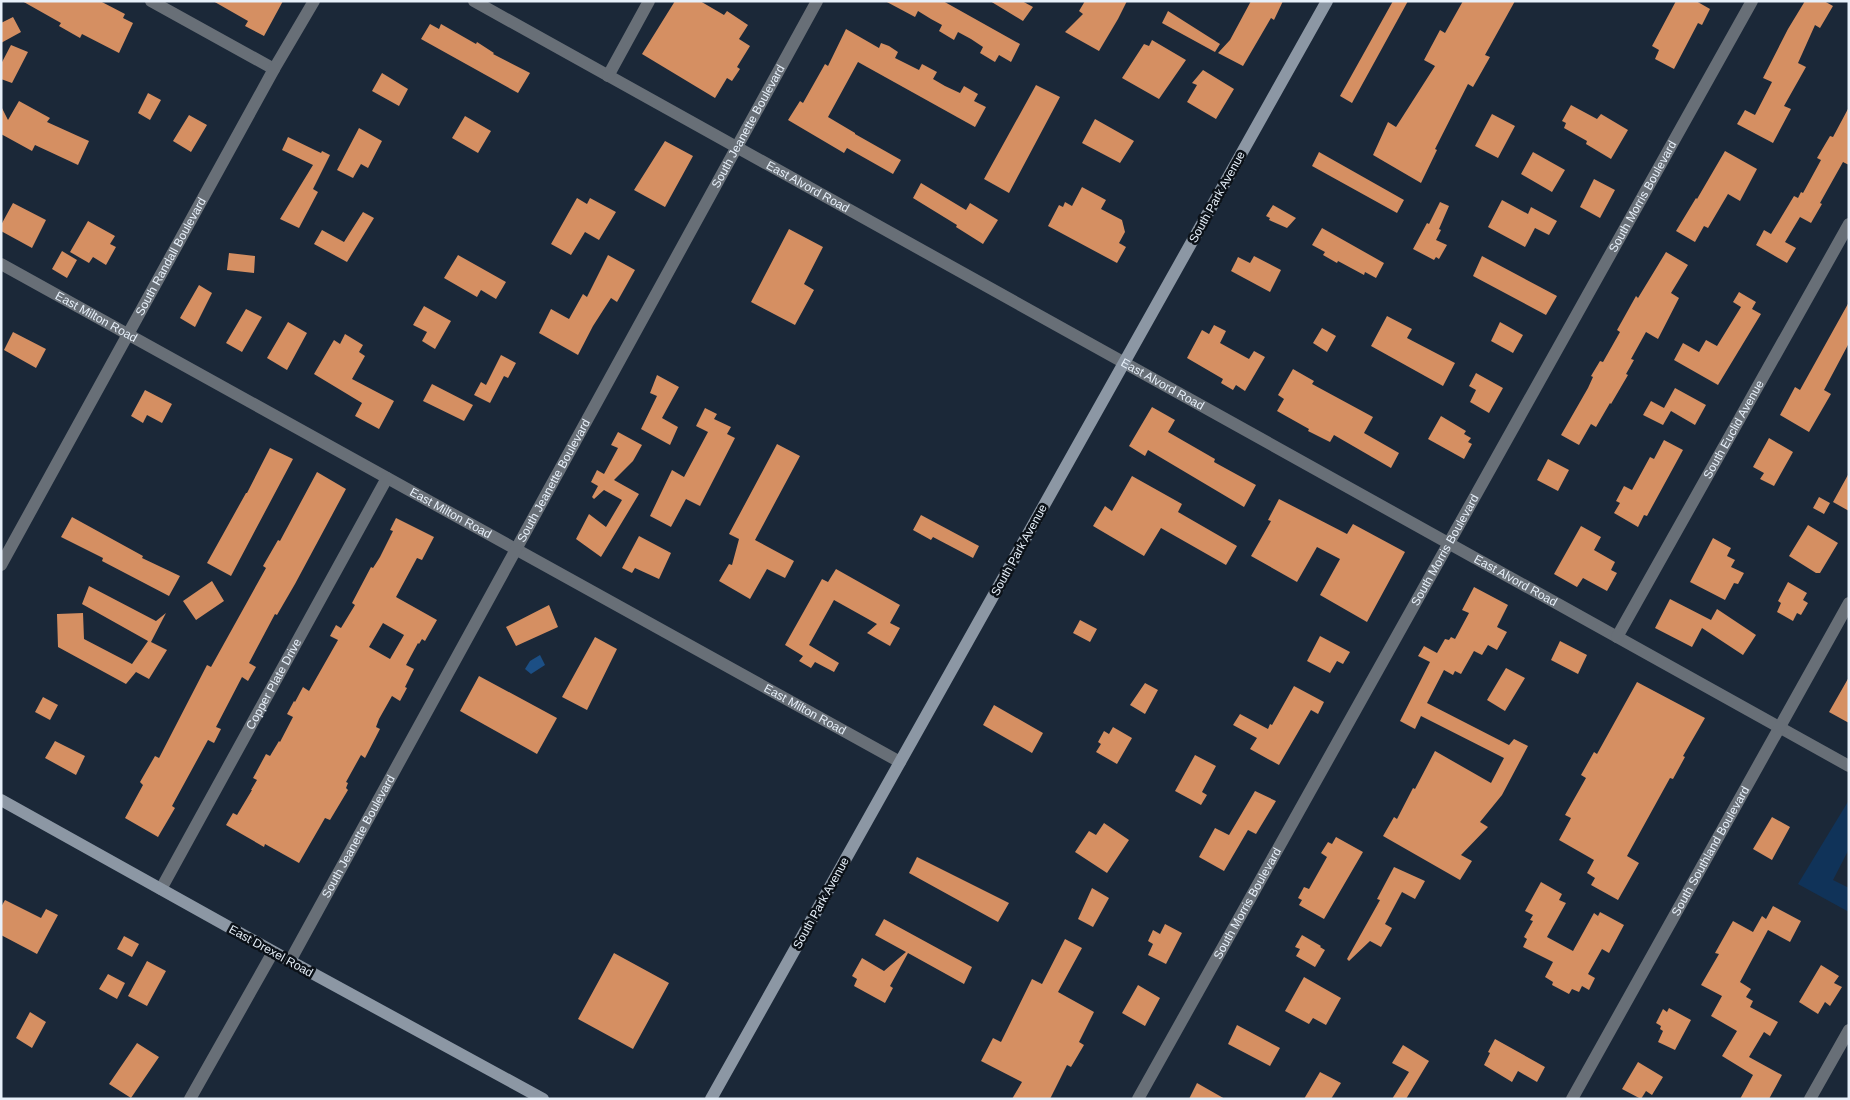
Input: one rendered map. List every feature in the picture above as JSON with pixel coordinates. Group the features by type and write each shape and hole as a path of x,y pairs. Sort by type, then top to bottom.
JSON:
{"main road":[{"name":"South Park Avenue","path":"711,1099 1326,1"},
{"name":"East Drexel Road","path":"1,800 273,952 543,1099"}],"street":[{"path":"151,1 274,69"},
{"name":"South Randall Boulevard","path":"1,565 274,69 314,1"},
{"name":"East Alvord Road","path":"474,1 1849,766"},
{"path":"608,76 649,1"},
{"name":"South Jeanette Boulevard","path":"290,961 817,1"},
{"name":"South Morris Boulevard","path":"1138,1099 1752,1"},
{"name":"South Euclid Avenue","path":"1617,637 1849,224"},
{"name":"East Milton Road","path":"1,264 900,762"},
{"name":"Copper Plate Drive","path":"161,889 387,478"},
{"name":"South Southland Boulevard","path":"1572,1099 1849,603"},
{"path":"190,1099 273,952"},
{"path":"1810,1099 1849,1030"}],"shaded area":[{"path":"540,655 545,665 531,674 525,669 530,661"},
{"path":"1849,800 1849,849 1833,880 1849,888 1849,912 1798,884"}],"building":[{"path":"22,1 100,1 125,14 123,18 133,23 119,53 82,34 80,38 59,26 61,23"},
{"path":"213,1 283,1 264,36 245,26 248,21"},
{"path":"675,1 700,1 724,15 727,11 748,25 739,39 750,46 737,67 740,69 732,81 727,78 715,98 642,54"},
{"path":"885,1 943,1 1020,44 1011,62 999,55 995,62 980,53 983,47 971,39 958,32 954,40 939,31 942,25 918,11 915,17"},
{"path":"990,1 1022,1 1033,7 1023,21"},
{"path":"1085,1 1127,1 1099,51 1065,32 1083,14 1079,11"},
{"path":"1251,1 1283,1 1274,20 1271,18 1243,66 1218,53 1230,40"},
{"path":"1393,1 1408,1 1352,103 1340,96"},
{"path":"1463,1 1515,1 1485,55 1490,57 1473,87 1468,84 1435,149 1437,150 1421,183 1373,155 1388,122 1396,127 1435,66 1424,60 1440,30 1445,33"},
{"path":"1676,1 1696,1 1710,9 1702,25 1698,23 1674,69 1655,59 1659,50 1652,46"},
{"path":"1805,1 1824,1 1833,6 1820,28 1815,25 1798,63 1806,67 1784,106 1791,109 1773,143 1737,124 1745,110 1755,115 1772,82 1763,78 1788,29"},
{"path":"1168,11 1220,44 1215,52 1162,23"},
{"path":"13,17 21,32 1,43 1,23"},
{"path":"430,24 439,29 441,24 476,44 477,42 493,54 530,73 518,93 421,39"},
{"path":"846,29 879,48 881,43 889,46 898,52 895,58 919,70 922,64 937,72 933,79 945,86 960,93 964,86 978,94 974,101 986,107 975,127 858,62 828,117 901,160 893,174 847,148 844,153 788,120 800,101 803,103 825,64 828,66"},
{"path":"1152,40 1186,60 1159,99 1122,78 1144,44 1149,46"},
{"path":"11,45 28,52 12,83 1,79 1,64"},
{"path":"1203,70 1234,89 1216,119 1187,102 1197,85 1192,83"},
{"path":"382,73 408,89 399,106 372,91"},
{"path":"1036,85 1060,97 1009,193 984,179"},
{"path":"148,93 161,100 150,120 138,113"},
{"path":"19,101 50,118 47,122 89,141 78,165 35,145 32,151 1,134 1,106 8,120"},
{"path":"1571,105 1597,119 1601,114 1628,130 1611,159 1586,144 1587,141 1564,128 1566,123 1562,121"},
{"path":"1849,107 1849,165 1843,162 1811,223 1800,217 1785,242 1796,248 1787,263 1756,245 1764,230 1771,234 1794,196 1798,198 1801,192 1803,193 1821,160 1817,158 1830,136 1833,137"},
{"path":"1492,114 1515,126 1498,158 1475,146"},
{"path":"189,115 207,125 191,152 173,141"},
{"path":"465,116 491,131 478,153 452,138"},
{"path":"1095,119 1134,141 1120,163 1082,143"},
{"path":"359,128 382,141 368,168 361,164 353,178 337,170"},
{"path":"288,137 321,153 322,151 330,155 313,189 318,192 299,228 280,219 313,165 282,150"},
{"path":"665,141 693,156 665,207 634,190"},
{"path":"1725,151 1757,169 1740,201 1728,194 1708,228 1704,226 1695,242 1676,231"},
{"path":"1319,152 1404,200 1397,213 1312,166"},
{"path":"1533,152 1565,170 1552,192 1521,174"},
{"path":"1594,179 1615,190 1600,218 1580,207"},
{"path":"921,183 966,210 970,203 998,220 983,244 956,227 957,225 913,198"},
{"path":"1082,187 1106,200 1101,209 1122,220 1125,232 1119,243 1126,247 1117,263 1048,226 1059,205 1063,207 1065,202 1072,206"},
{"path":"577,198 587,204 590,198 616,212 599,240 585,232 571,255 551,244"},
{"path":"1502,200 1528,214 1531,207 1557,221 1549,235 1535,228 1525,247 1488,227"},
{"path":"1440,202 1449,206 1436,240 1447,245 1439,259 1436,257 1434,260 1413,249"},
{"path":"13,203 46,220 32,248 1,231 1,225"},
{"path":"1273,205 1296,218 1287,228 1269,220 1270,218 1266,216"},
{"path":"363,212 374,218 347,262 314,244 322,230 344,242"},
{"path":"88,221 115,236 110,244 116,247 106,265 93,257 89,263 70,252"},
{"path":"1322,228 1384,263 1376,278 1365,272 1364,275 1338,261 1337,263 1323,255 1325,252 1312,245"},
{"path":"789,229 823,247 804,284 814,290 795,325 751,302"},
{"path":"62,251 77,260 67,278 52,269"},
{"path":"1666,252 1688,265 1671,293 1679,298 1658,339 1646,332 1631,359 1634,360 1626,374 1628,375 1611,404 1596,427 1591,424 1579,445 1561,435 1588,388 1593,377 1591,376 1600,361 1603,362 1620,332 1617,330 1636,296 1638,298"},
{"path":"229,253 255,256 254,273 227,270"},
{"path":"458,255 506,282 496,299 481,290 477,297 444,278"},
{"path":"608,255 635,270 617,302 611,298 593,326 578,355 539,333 551,309 569,319 583,294 587,297"},
{"path":"1254,256 1281,270 1270,292 1231,271 1238,257 1250,263"},
{"path":"1482,256 1557,296 1546,315 1473,276"},
{"path":"199,285 212,293 195,327 180,318"},
{"path":"1739,292 1756,302 1752,309 1761,314 1718,385 1674,360 1683,343 1699,352 1706,340 1717,346 1741,307 1733,302"},
{"path":"1849,302 1849,343 1824,390 1831,394 1809,432 1780,415 1795,387 1800,390"},
{"path":"424,306 451,321 435,349 422,341 427,332 413,325"},
{"path":"246,309 262,317 242,352 226,343"},
{"path":"1387,316 1412,329 1407,338 1455,363 1443,386 1371,346"},
{"path":"288,322 307,333 287,370 267,358"},
{"path":"1500,322 1523,335 1513,353 1491,341"},
{"path":"1214,325 1226,331 1220,343 1249,359 1254,351 1265,357 1245,391 1236,385 1233,390 1221,383 1223,379 1187,358 1202,330 1209,334"},
{"path":"1322,328 1336,336 1327,352 1313,343"},
{"path":"13,332 46,349 36,368 4,350"},
{"path":"345,334 363,345 359,352 365,356 352,379 394,401 379,429 355,416 362,403 314,374 334,340 340,344"},
{"path":"501,355 516,363 508,378 504,376 490,403 474,395 481,382 486,385"},
{"path":"1293,369 1314,381 1312,384 1373,417 1364,433 1399,453 1391,468 1334,435 1330,442 1308,431 1309,429 1277,411 1284,399 1278,395"},
{"path":"1476,373 1503,388 1489,413 1470,402 1476,390 1469,386"},
{"path":"657,375 679,387 662,418 678,427 670,445 641,429 657,396 650,393"},
{"path":"432,384 473,405 464,421 423,401"},
{"path":"1675,388 1706,405 1695,425 1671,411 1663,425 1643,415 1651,401 1664,408"},
{"path":"145,390 172,404 162,423 147,415 143,423 131,416"},
{"path":"1152,407 1175,420 1168,432 1215,459 1214,462 1256,485 1244,507 1148,450 1145,456 1129,446"},
{"path":"705,408 717,414 714,419 731,427 727,434 735,438 700,506 686,499 671,527 650,516 672,470 684,477 708,432 696,426"},
{"path":"1441,416 1466,431 1464,434 1471,438 1468,442 1472,444 1464,459 1428,439"},
{"path":"618,432 642,445 633,461 614,480 639,494 601,557 576,539 589,514 606,527 622,500 604,490 594,499 592,497 598,486 591,482 597,470 604,474 618,448 611,445"},
{"path":"1769,438 1793,452 1774,486 1760,479 1764,473 1753,467"},
{"path":"1664,440 1683,450 1647,516 1644,515 1638,527 1614,513 1620,503 1616,501 1624,486 1632,490 1650,457 1654,459"},
{"path":"777,444 800,456 755,540 794,561 785,578 767,569 750,599 719,581 729,564 732,565 739,539 729,534"},
{"path":"270,448 293,459 231,576 207,563"},
{"path":"1548,459 1569,470 1558,491 1537,480"},
{"path":"317,472 346,489 295,584 277,615 275,614 249,663 256,667 248,681 242,677 216,727 221,729 214,743 208,740 172,806 175,808 158,837 125,818 143,785 140,782 155,756 159,758 207,665 211,667 266,568 263,566 278,540 280,541"},
{"path":"1849,473 1849,511 1833,502"},
{"path":"1132,476 1182,504 1178,512 1237,546 1226,565 1161,528 1144,556 1093,526 1105,506 1112,511"},
{"path":"1819,497 1830,503 1824,514 1813,508"},
{"path":"1279,499 1347,534 1353,524 1405,552 1367,622 1320,595 1340,559 1317,547 1297,582 1251,556 1271,521 1268,520"},
{"path":"921,515 979,546 973,558 933,537 931,540 913,530"},
{"path":"72,517 143,556 142,558 180,576 169,596 102,561 103,558 61,537"},
{"path":"396,518 434,537 422,560 417,558 396,597 437,620 425,641 422,639 418,643 406,665 414,669 400,701 392,696 379,719 376,727 380,729 365,758 361,755 346,782 348,783 346,788 348,790 330,820 325,818 299,863 265,844 264,847 226,825 233,813 237,815 252,790 257,780 253,778 266,754 270,756 280,742 293,717 287,714 294,701 303,687 309,691 338,640 330,636 336,625 341,628 355,605 352,603 371,567 373,568 380,557 393,531 390,530","holes":["383,623 404,635 390,659 369,647"]},
{"path":"1808,525 1838,543 1820,573 1816,573 1789,556"},
{"path":"1581,526 1601,537 1594,550 1615,562 1611,570 1617,573 1607,591 1583,578 1577,587 1554,574"},
{"path":"639,536 671,553 659,579 635,568 632,573 622,568"},
{"path":"1713,538 1731,548 1727,556 1735,560 1731,567 1744,573 1738,584 1734,583 1725,600 1690,582"},
{"path":"836,569 900,605 890,623 900,628 890,646 867,633 877,624 834,600 809,645 839,663 834,672 815,662 811,668 799,661 803,656 785,645 822,579 828,582"},
{"path":"212,581 224,601 196,620 183,601"},
{"path":"1788,582 1807,593 1803,600 1808,603 1801,615 1797,613 1793,621 1777,612 1781,603 1778,601"},
{"path":"89,586 156,621 166,613 151,642 167,650 149,679 136,672 126,684 58,647 57,614 83,613 84,639 132,664 148,641 82,604"},
{"path":"1474,587 1508,605 1497,627 1507,632 1497,650 1488,645 1482,655 1474,651 1461,674 1455,671 1453,675 1444,670 1427,703 1509,745 1514,739 1528,746 1502,795 1480,822 1488,827 1461,855 1472,861 1460,880 1383,836 1394,817 1397,819 1435,751 1491,783 1504,758 1421,716 1415,729 1400,721 1430,662 1418,656 1424,646 1437,653 1445,639 1449,640 1451,637 1455,639 1469,613 1462,610"},
{"path":"1670,599 1711,620 1717,609 1756,635 1743,655 1702,628 1692,647 1655,628"},
{"path":"549,605 558,627 516,646 506,627"},
{"path":"1080,620 1097,629 1090,642 1073,633"},
{"path":"1320,636 1350,652 1343,664 1337,661 1330,673 1307,661"},
{"path":"595,637 617,649 587,710 562,697"},
{"path":"1560,641 1587,655 1578,674 1551,660"},
{"path":"1506,668 1525,678 1505,711 1487,700"},
{"path":"479,676 557,718 537,754 460,711"},
{"path":"1849,677 1849,723 1829,712"},
{"path":"1637,682 1705,718 1683,756 1685,757 1673,779 1670,778 1627,856 1639,863 1618,900 1591,885 1595,878 1587,873 1594,860 1559,840 1571,818 1565,815 1586,778 1581,775 1594,752 1597,754"},
{"path":"1145,683 1158,690 1145,714 1130,705"},
{"path":"1294,686 1324,702 1318,714 1311,710 1279,765 1250,749 1257,738 1233,725 1240,714 1268,729"},
{"path":"43,697 58,705 50,720 35,712"},
{"path":"994,705 1043,733 1032,753 983,725"},
{"path":"1113,727 1132,738 1117,764 1096,752 1101,744 1098,742 1104,731 1109,734"},
{"path":"55,741 85,756 76,775 45,758"},
{"path":"1195,755 1216,766 1202,792 1207,795 1201,805 1175,791"},
{"path":"1255,791 1276,801 1256,834 1248,830 1224,871 1199,857 1215,828 1229,835"},
{"path":"1772,817 1790,827 1772,860 1753,849"},
{"path":"1104,823 1129,840 1107,873 1075,852 1089,831 1096,835"},
{"path":"1336,837 1363,852 1324,919 1299,905 1302,900 1298,898 1304,887 1309,889 1327,857 1321,853 1328,842 1332,844"},
{"path":"917,857 1009,903 998,922 909,873"},
{"path":"1394,867 1425,881 1415,899 1402,892 1385,924 1392,928 1381,947 1370,941 1349,961 1347,959 1380,900 1377,899"},
{"path":"1541,882 1562,894 1559,900 1566,903 1547,937 1573,951 1594,913 1598,916 1600,912 1624,925 1609,953 1602,949 1588,974 1595,978 1589,990 1582,986 1579,992 1572,989 1569,994 1552,985 1553,982 1545,977 1553,962 1523,947 1527,939 1524,937 1533,921 1530,920 1533,915 1525,911"},
{"path":"1092,888 1109,898 1093,927 1078,919"},
{"path":"5,900 41,918 46,909 58,915 37,954 1,935 1,907"},
{"path":"1773,906 1801,921 1790,942 1768,930 1740,982 1751,989 1746,997 1753,1001 1750,1007 1778,1022 1770,1036 1764,1032 1749,1057 1782,1075 1769,1099 1740,1099 1753,1075 1722,1056 1737,1031 1711,1016 1722,996 1701,985 1719,954 1715,953 1733,921 1753,932 1762,916 1766,919"},
{"path":"884,919 972,967 964,984 908,953 890,986 893,988 885,1003 854,986 857,979 852,976 862,958 884,971 906,952 875,935"},
{"path":"1165,924 1182,933 1166,964 1148,955 1153,944 1148,941 1153,930 1160,934"},
{"path":"1302,935 1325,950 1315,967 1296,956 1300,949 1295,947"},
{"path":"124,936 139,944 132,957 117,949"},
{"path":"1065,939 1082,948 1058,992 1094,1012 1079,1042 1084,1045 1071,1067 1067,1065 1050,1099 1012,1099 1022,1082 981,1061 993,1038 1001,1042 1032,979 1042,984"},
{"path":"614,953 669,983 633,1049 578,1019"},
{"path":"147,961 166,971 147,1006 128,996"},
{"path":"1821,965 1839,976 1834,983 1842,987 1830,1006 1825,1002 1818,1014 1799,1002"},
{"path":"108,974 125,983 117,999 99,989"},
{"path":"1304,977 1341,998 1326,1025 1313,1018 1309,1024 1285,1011"},
{"path":"1138,985 1160,998 1145,1026 1122,1013"},
{"path":"1669,1008 1691,1020 1675,1050 1658,1042 1663,1031 1660,1029 1661,1026 1656,1023 1663,1009 1667,1012"},
{"path":"30,1012 46,1022 32,1048 16,1038"},
{"path":"1237,1025 1280,1048 1270,1066 1228,1044"},
{"path":"1495,1039 1545,1067 1537,1082 1518,1071 1512,1082 1484,1065"},
{"path":"137,1043 159,1057 131,1098 109,1084"},
{"path":"1403,1045 1429,1061 1406,1099 1392,1099 1409,1072 1392,1063"},
{"path":"1638,1062 1663,1077 1652,1095 1646,1091 1641,1099 1622,1089"},
{"path":"1320,1072 1341,1083 1331,1099 1304,1099"},
{"path":"1197,1083 1225,1099 1189,1099"}]}
